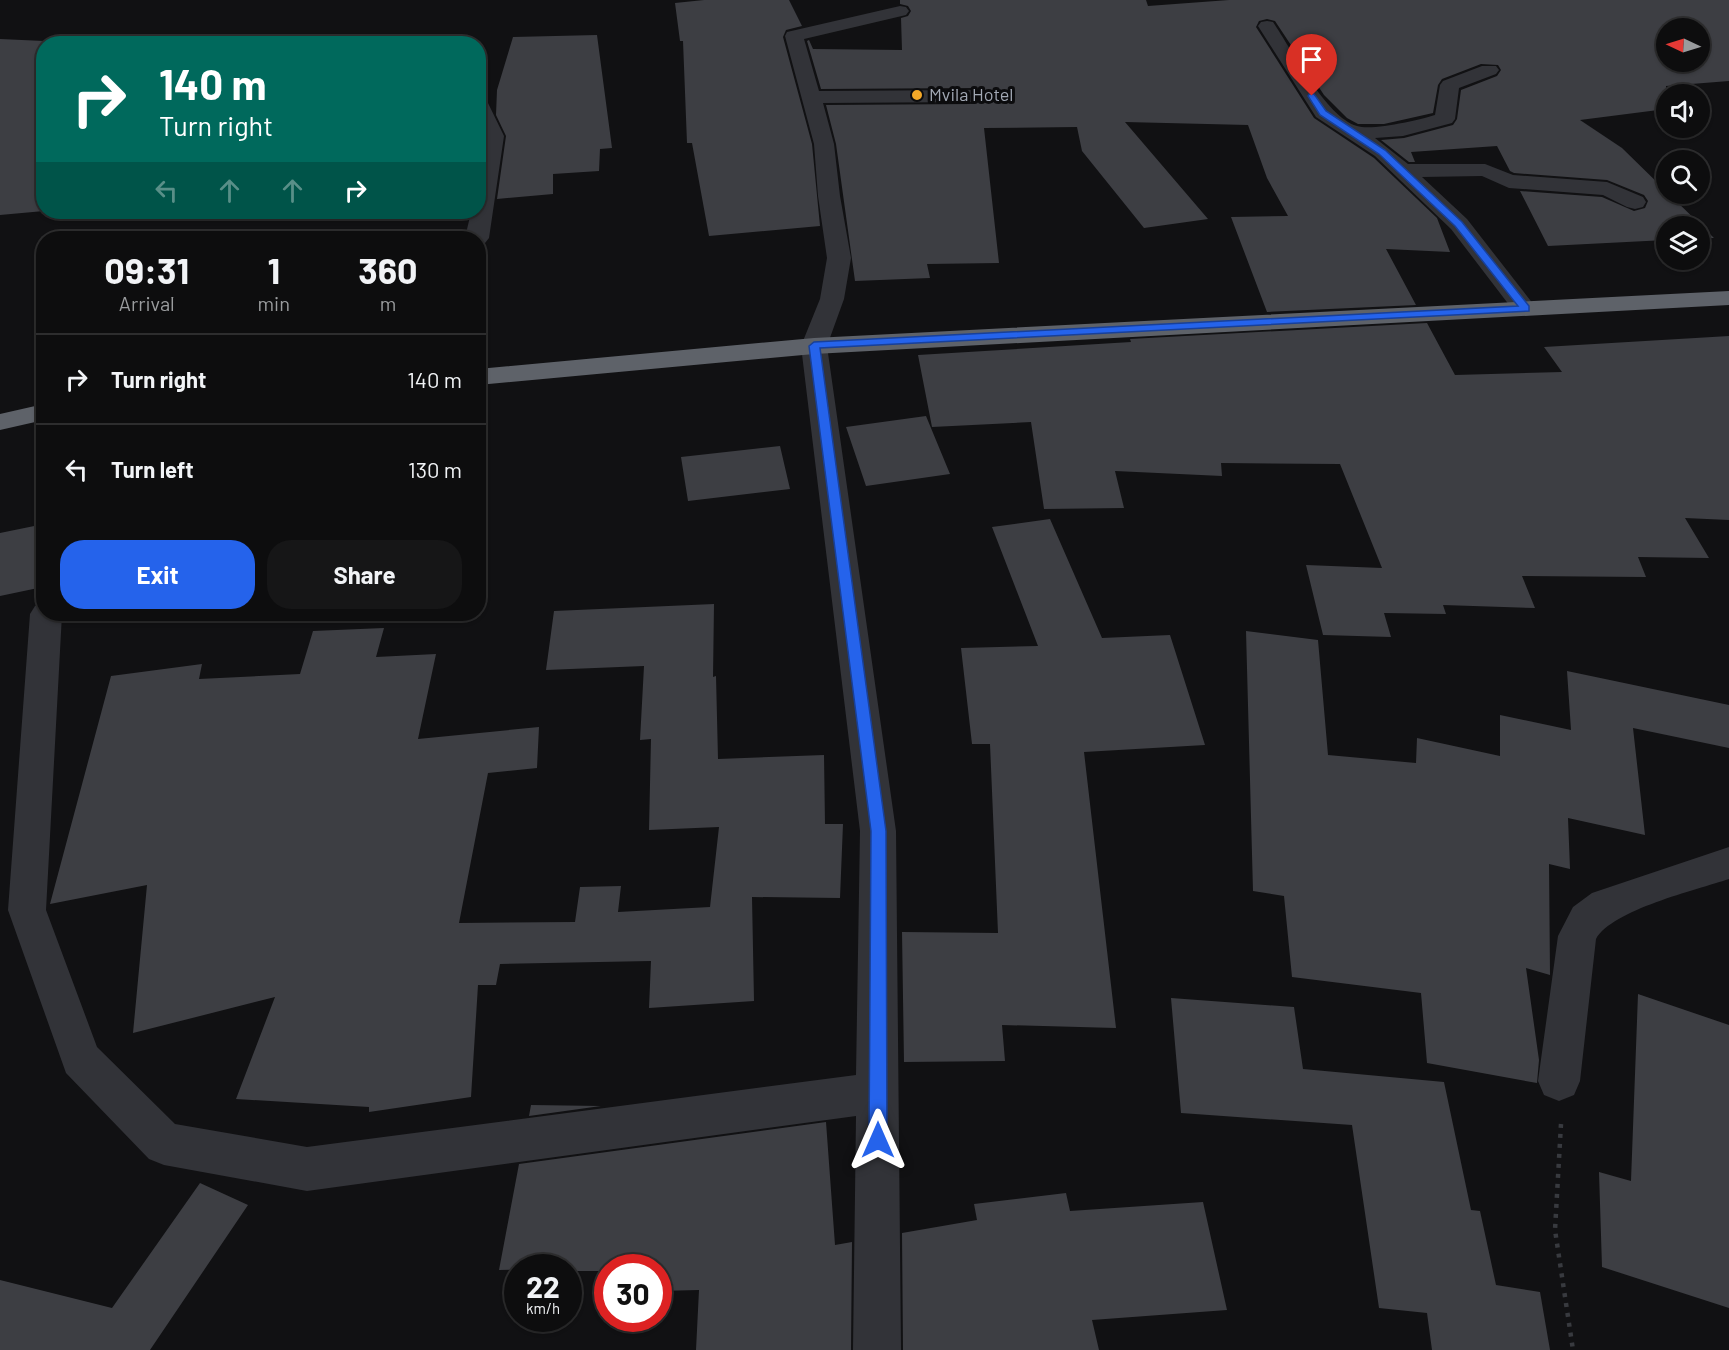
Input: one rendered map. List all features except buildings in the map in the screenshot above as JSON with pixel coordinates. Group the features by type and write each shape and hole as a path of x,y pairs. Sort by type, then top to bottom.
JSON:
{"highway":[{"path":"486,376 814,346 1729,298"},
{"path":"0,422 36,414"}],"street":[{"path":"877,1350 878,831 814,346 832,299 839,258 829,196 824,144 794,36 900,11"},
{"path":"1267,26 1323,113 1382,152 1459,224 1525,309"},
{"path":"1356,133 1403,130 1445,120 1450,85 1489,70"},
{"path":"811,97 972,96"},
{"path":"486,120 494,136 486,190"},
{"path":"1403,171 1485,170 1509,181 1607,189 1635,202"},
{"path":"46,621 27,910 81,1059 164,1144 307,1169 878,1093"},
{"path":"1561,1097 1577,936 1587,919 1606,905 1729,863"}],"path":[{"path":"1561,1097 1555,1230 1573,1350"}],"place":[{"name":"Mvila Hotel","path":"917,95"}],"route":[{"path":"878,1140 878,831 814,346 1525,309 1459,224 1382,152 1323,113 1312,96"}]}
